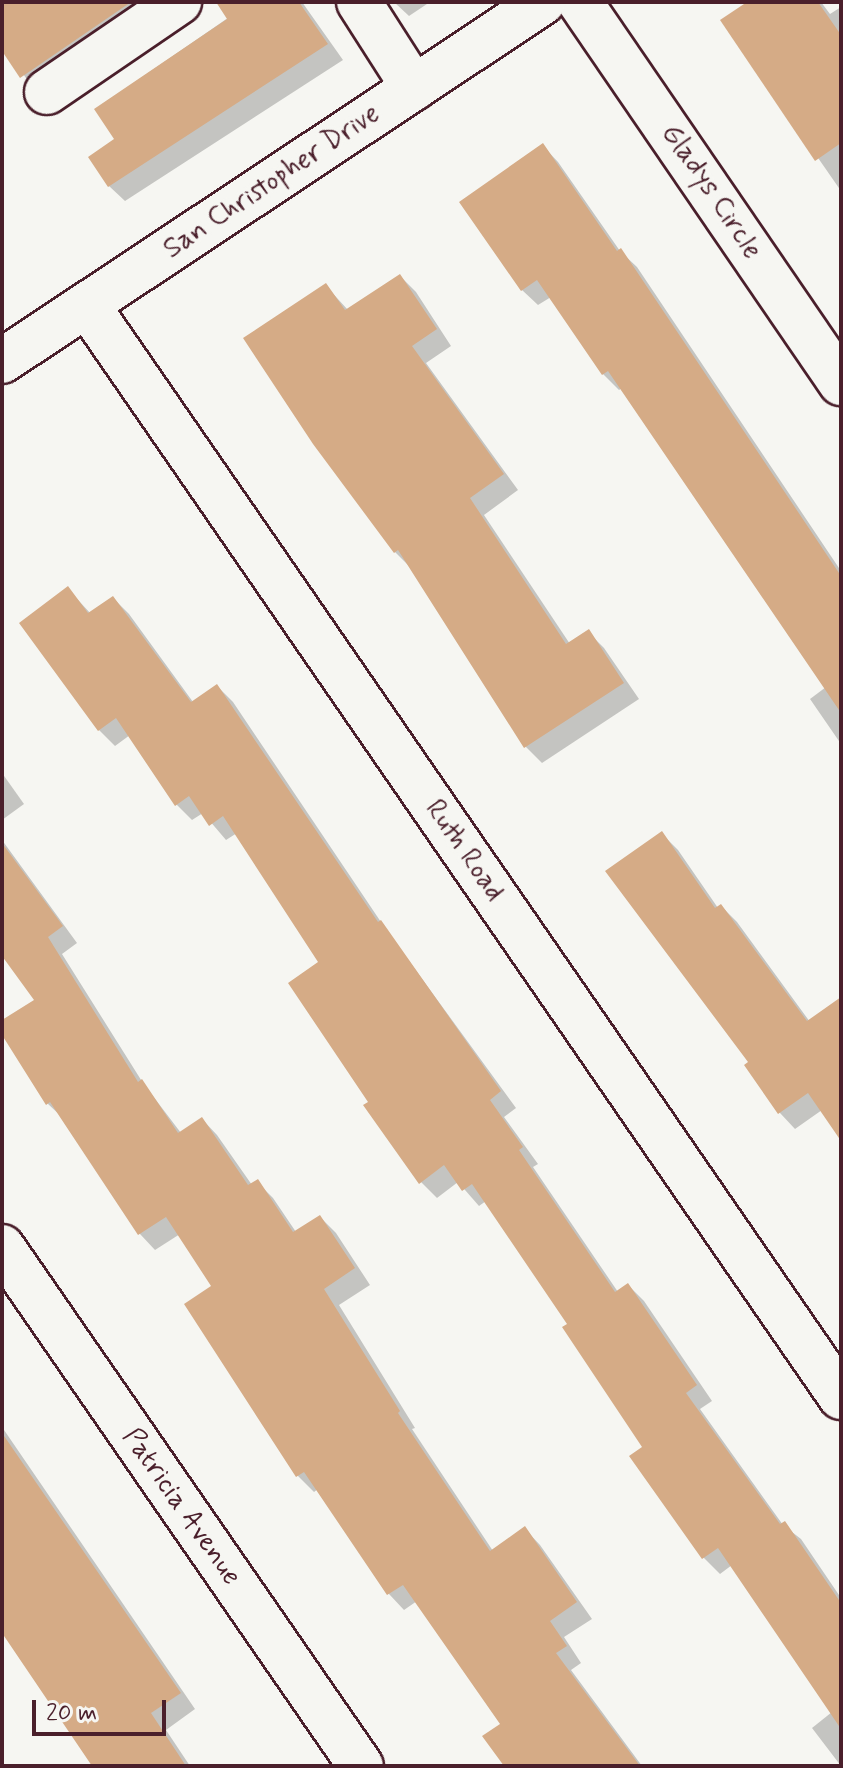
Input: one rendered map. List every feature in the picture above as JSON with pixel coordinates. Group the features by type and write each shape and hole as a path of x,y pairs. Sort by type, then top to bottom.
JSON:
{"street":[{"path":"47,92 179,2"},
{"path":"359,2 414,88"},
{"name":"San Christopher Drive","path":"2,361 543,2"},
{"name":"Gladys Circle","path":"580,2 841,383"},
{"name":"Ruth Road","path":"87,305 841,1397"},
{"name":"Patricia Avenue","path":"2,1247 361,1766"}],"building":[{"path":"2,2 131,2 20,78 2,51"},
{"path":"216,2 299,2 328,44 108,187 88,157 114,139 94,109 227,19"},
{"path":"747,2 818,2 841,35 841,143 815,161 720,20"},
{"path":"543,143 617,251 621,248 841,576 841,713 608,371 602,375 537,280 521,291 459,202"},
{"path":"400,274 437,329 412,346 504,474 470,498 566,644 589,629 624,683 524,748 398,550 394,553 313,444 243,338 326,283 345,310"},
{"path":"68,586 88,613 113,596 191,702 217,684 378,922 381,920 501,1091 490,1100 523,1147 519,1150 615,1292 628,1283 697,1385 686,1393 780,1524 785,1521 841,1603 841,1729 718,1548 702,1559 629,1456 642,1447 562,1327 567,1324 472,1184 462,1191 444,1165 419,1184 363,1105 368,1102 288,983 318,962 223,816 209,826 189,796 175,806 116,718 98,731 19,623"},
{"path":"662,831 715,908 721,904 807,1021 841,997 841,1141 808,1093 778,1114 744,1065 748,1062 605,871"},
{"path":"2,843 63,926 48,937 138,1082 142,1079 178,1133 202,1117 248,1185 258,1179 293,1232 320,1215 355,1268 324,1289 400,1411 398,1413 490,1551 525,1526 577,1602 550,1621 567,1646 556,1653 640,1766 504,1766 482,1736 500,1724 403,1585 387,1595 304,1472 296,1477 184,1304 211,1286 166,1217 138,1235 50,1102 46,1105 2,1035 2,1020 34,1000 2,956"},
{"path":"2,1433 181,1693 151,1713 186,1766 92,1766 2,1633"}]}
